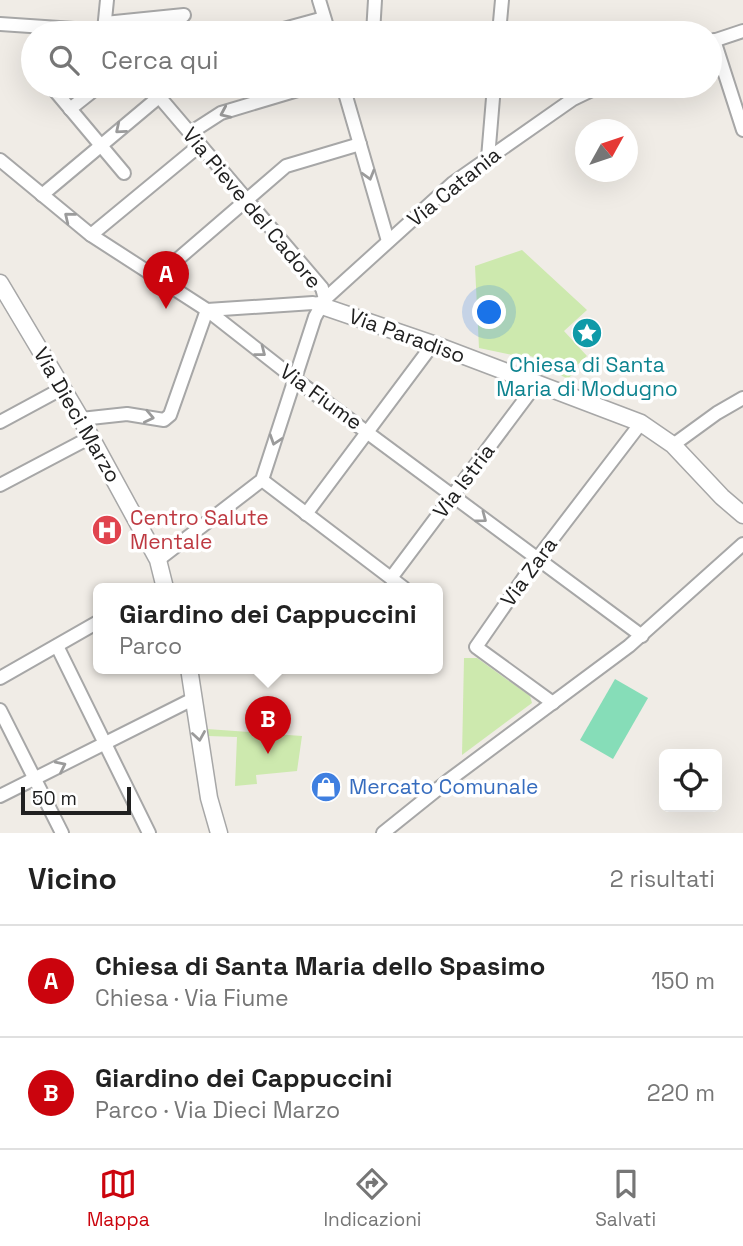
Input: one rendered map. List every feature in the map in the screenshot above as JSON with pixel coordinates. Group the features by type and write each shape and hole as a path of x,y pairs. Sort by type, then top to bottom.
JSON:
{"street":[{"path":"106,21 107,0"},
{"path":"320,0 325,21"},
{"path":"374,21 375,0"},
{"path":"500,21 502,0"},
{"path":"150,21 184,15 177,21"},
{"path":"313,21 324,18"},
{"path":"0,24 21,25"},
{"path":"722,38 743,31"},
{"path":"722,70 743,130"},
{"path":"61,98 124,173"},
{"path":"70,109 84,98"},
{"path":"42,195 158,98"},
{"name":"Via Pieve del Cadore","path":"160,98 322,288 322,302"},
{"path":"190,133 221,113 271,98"},
{"path":"347,98 388,241"},
{"path":"488,158 493,98"},
{"name":"Via Catania","path":"322,302 453,183 575,98"},
{"path":"156,278 286,166 360,144"},
{"path":"91,235 200,145"},
{"name":"Via Fiume","path":"0,160 91,235 206,310 295,379 642,635"},
{"name":"Via Dieci Marzo","path":"0,284 5,304 81,419 158,561 162,583"},
{"path":"81,419 127,414 167,419 206,310 322,302 262,480 158,561"},
{"name":"Via Paradiso","path":"322,302 641,423 673,445 722,497 743,514"},
{"path":"306,514 433,344"},
{"name":"Via Istria","path":"391,578 537,383"},
{"path":"0,422 63,388"},
{"path":"673,445 724,408 743,398"},
{"name":"Via Zara","path":"553,703 476,647 537,559 641,423"},
{"path":"0,485 91,438"},
{"path":"262,480 398,583"},
{"path":"383,833 642,635 743,544"},
{"path":"0,678 93,625"},
{"path":"57,646 149,833"},
{"path":"189,674 209,798 219,833"},
{"path":"0,796 193,699"},
{"path":"0,710 62,833"}],"green space":[{"path":"522,250 587,310 564,331 587,356 575,367 577,369 568,379 525,354 522,357 479,348 475,266"},
{"path":"464,658 477,658 530,696 532,703 462,755"},
{"path":"615,679 648,698 613,759 580,740"},
{"path":"207,729 302,736 297,771 256,775 257,784 235,786 237,737 208,736"}],"place":[{"name":"Chiesa di Santa Maria dello Spasimo","path":"166,309"},
{"name":"Chiesa di Santa Maria di Modugno","path":"587,333"},
{"name":"Centro Salute Mentale","path":"107,530"},
{"name":"Giardino dei Cappuccini","path":"268,754"},
{"name":"Mercato Comunale","path":"326,787"}]}
